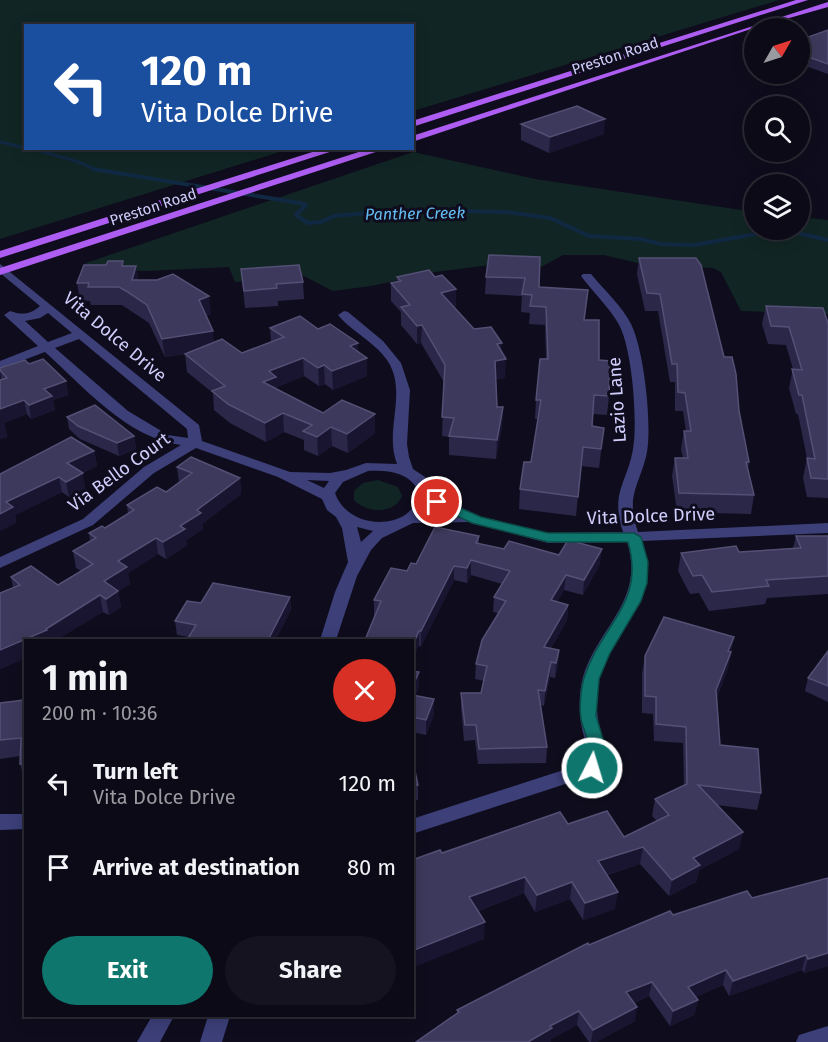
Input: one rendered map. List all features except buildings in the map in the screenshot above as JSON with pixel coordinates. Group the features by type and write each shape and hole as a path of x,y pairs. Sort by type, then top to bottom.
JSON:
{"main road":[{"name":"Preston Road","path":"746,18 804,0"},
{"name":"Preston Road","path":"783,18 828,4"},
{"name":"Preston Road","path":"414,123 744,19"},
{"name":"Preston Road","path":"414,138 744,30"},
{"path":"523,89 541,96"},
{"name":"Preston Road","path":"0,255 331,150"},
{"name":"Preston Road","path":"1,270 377,150"}],"street":[{"name":"Vita Dolce Drive","path":"1,270 194,428 195,443"},
{"name":"Lazio Lane","path":"414,826 592,768 598,752 588,716 591,679 602,653 634,601 639,583 641,562 627,520 625,500 628,480 638,456 641,438 633,342 624,322 587,276"},
{"path":"7,312 34,316 43,312 47,306"},
{"path":"7,312 123,414 164,439 195,443 283,474 328,496"},
{"path":"344,315 383,349 400,373 404,394 398,441 407,471"},
{"path":"0,365 81,334"},
{"path":"283,474 330,477 345,474 381,459 398,441"},
{"name":"Via Bello Court","path":"0,563 88,522 149,470 195,443"},
{"path":"328,639 355,561 379,533 422,510 428,498 423,482 407,471 391,467 366,467"},
{"path":"345,474 338,478 329,490 328,496 329,504 351,526 355,561"},
{"name":"Vita Dolce Drive","path":"428,492 437,502 477,520 548,538 634,537 828,528"},
{"path":"343,518 359,524 376,526 404,521"},
{"name":"Vita Dolce Drive","path":"404,521 477,520"},
{"path":"0,822 24,821"},
{"path":"148,1042 162,1017"},
{"path":"211,1042 219,1017"},
{"path":"807,1042 828,1036"}],"green space":[{"path":"0,0 779,0 414,111 414,24 24,24 24,150 286,150 0,239"},
{"path":"413,152 535,179 744,210 744,240 810,240 810,218 828,220 828,314 741,311 721,272 713,268 642,264 604,255 563,255 539,268 498,264 435,272 371,286 333,291 304,276 235,282 229,267 146,271 88,270 86,263"},
{"path":"378,480 398,487 402,496 398,502 380,510 365,508 354,500 354,491 363,483"}],"waterway":[{"name":"Panther Creek","path":"0,142 24,148"},
{"name":"Panther Creek","path":"36,150 76,161 96,169"},
{"name":"Panther Creek","path":"96,169 300,203 306,205 296,215 308,223 321,222 334,216 399,210 506,212 550,218 589,236 640,239 661,244 694,245 773,231 793,232 828,240"}],"route":[{"path":"437,502 477,520 548,538 634,537 641,562 634,601 602,653 591,679 588,716 598,752 592,768"}]}
